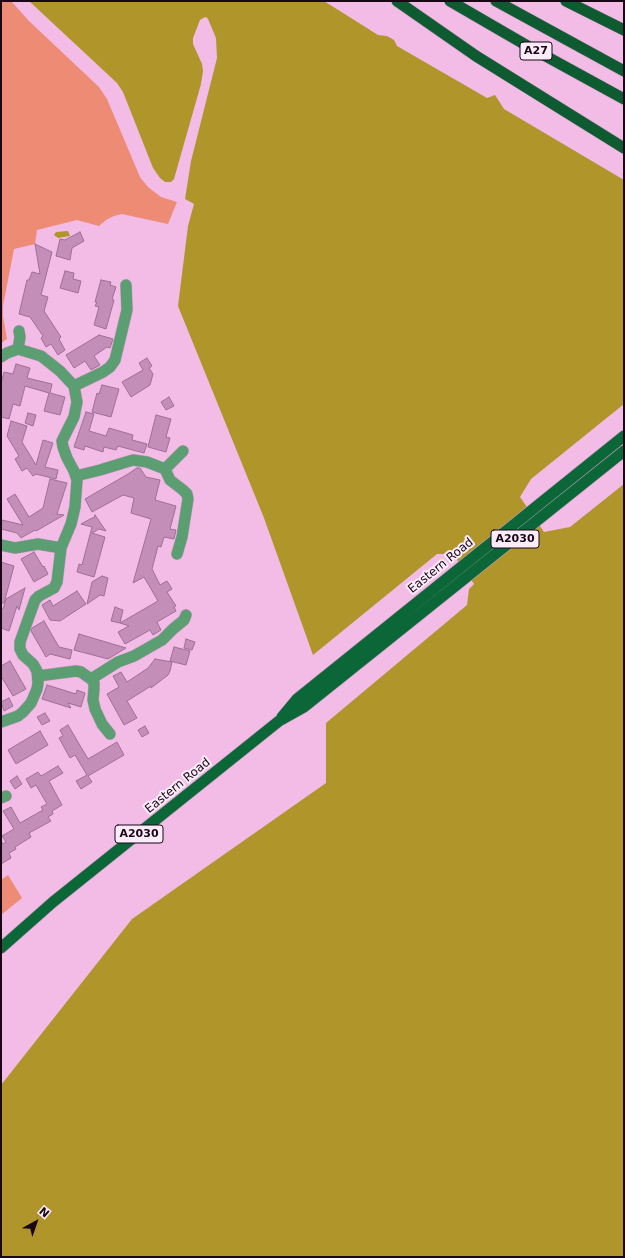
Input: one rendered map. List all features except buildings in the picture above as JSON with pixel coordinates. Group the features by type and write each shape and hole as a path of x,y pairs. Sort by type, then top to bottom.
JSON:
{"highway":[{"path":"397,1 476,56 624,148"},
{"name":"A27","path":"450,1 531,48 624,99"},
{"name":"A27","path":"496,1 624,71"},
{"path":"566,1 624,30"}],"main road":[{"name":"Eastern Road","path":"279,721 297,698 624,436"},
{"name":"Eastern Road","path":"1,948 53,902 279,721 304,707 624,451"}],"street":[{"path":"74,386 103,372 110,367 115,360 127,310 126,285"},
{"path":"18,349 20,337 19,331"},
{"path":"1,358 7,353 18,349 41,356 60,371 74,386 77,402 74,417 62,441 62,447 76,476 76,500 73,516 61,548 59,575 54,588 34,600 20,642 21,652 36,667 38,676 37,689 27,708 18,716 1,722"},
{"path":"165,469 183,451"},
{"path":"76,476 133,460 148,462 165,469 170,480 187,494 188,499 182,537 177,554"},
{"path":"1,544 14,548 38,544 61,548"},
{"path":"91,679 118,662 134,656 162,640 184,620 186,615"},
{"path":"38,676 76,671 81,672 91,679 94,683 93,700 95,709 102,724 110,734"}],"shaded area":[{"path":"1,1 11,1 29,21 99,87 107,99 140,177 148,187 161,197 177,202 168,224 122,214 106,220 99,226 77,220 37,230 35,244 14,249 3,306 3,316 7,339 1,343"},
{"path":"29,1 324,1 378,35 387,36 394,40 397,46 487,98 495,95 504,109 624,180 624,404 531,479 520,497 544,532 570,527 624,484 624,1257 1,1257 1,1085 132,919 326,783 326,723 467,605 469,589 474,584 453,554 437,554 313,655 264,518 178,306 188,226 194,204 185,199 191,161 217,58 216,38 208,19 206,17 200,20 193,38 193,44 202,64 203,71 201,84 174,179 171,182 165,182 153,168 123,92 117,83"},
{"path":"68,231 70,236 58,238 54,235 56,232"},
{"path":"8,875 22,898 1,915 1,880"}]}
